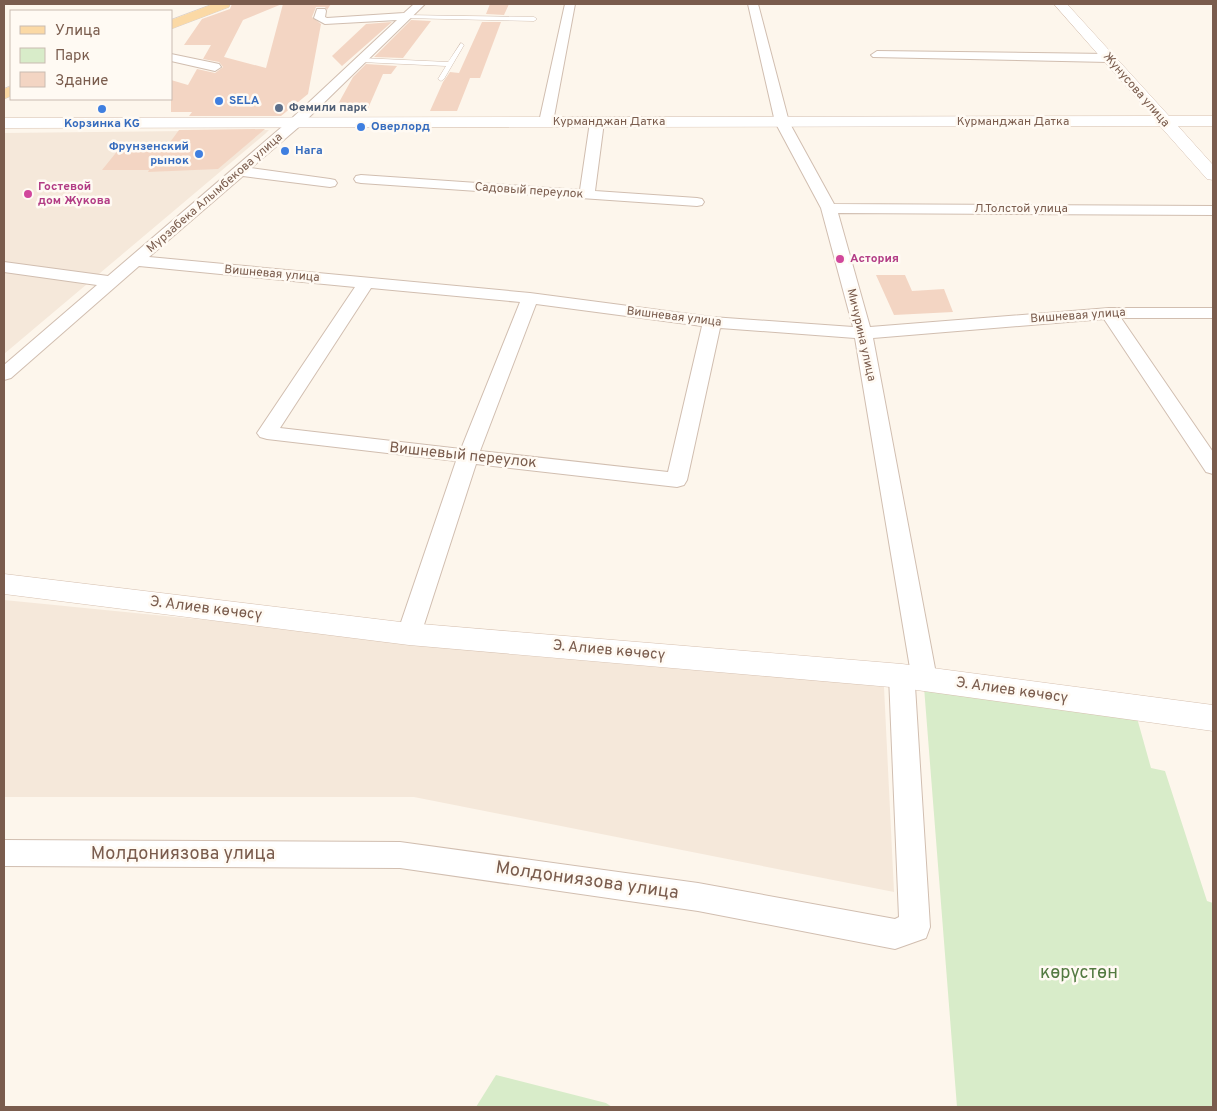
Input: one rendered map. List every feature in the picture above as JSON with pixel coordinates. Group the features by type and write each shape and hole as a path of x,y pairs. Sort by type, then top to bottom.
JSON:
{"main road":[{"path":"172,26 224,4"},
{"name":"Жунусова улица","path":"1060,4 1213,175"},
{"name":"Курманджан Датка","path":"4,123 1213,121"},
{"name":"Э. Алиев көчөсү","path":"4,584 409,634 913,677 1213,718"}],"street":[{"name":"Мурзабека Алымбекова улица","path":"4,374 295,123 420,4"},
{"path":"546,122 570,4"},
{"name":"Мичурина улица","path":"753,4 782,122 828,208 863,333 913,677"},
{"path":"321,12 319,18 325,21 406,17"},
{"path":"877,55 1108,58"},
{"path":"172,57 216,67"},
{"path":"587,195 597,122"},
{"path":"240,171 330,183"},
{"name":"Садовый переулок","path":"362,179 697,202"},
{"name":"Л.Толстой улица","path":"828,208 1213,210"},
{"name":"Вишневая улица","path":"136,261 530,298 712,322 863,333 1109,313 1213,313"},
{"path":"4,267 113,281"},
{"name":"Вишневый переулок","path":"366,283 267,433 677,480 712,322"},
{"path":"409,634 468,456 530,298"},
{"path":"1109,313 1213,467"},
{"name":"Молдониязова улица","path":"4,853 400,855 698,897 895,934 915,927 913,677"}],"lane":[{"path":"406,17 534,20"},
{"path":"441,79 461,45"},
{"path":"361,60 450,64"}],"shaded area":[{"path":"269,130 265,134 4,354 4,133"},
{"path":"4,600 884,687 894,892 414,797 4,797"}],"green space":[{"name":"көрүстөн","path":"924,687 1137,718 1151,768 1165,771 1207,901 1213,903 1213,1107 957,1107"},
{"path":"496,1075 606,1103 612,1107 476,1107"}],"building":[{"path":"232,4 282,4 243,20 224,57 266,68 283,4 331,4 327,10 325,7 316,7 312,17 321,24 308,94 281,116 189,116 192,112 171,112 172,80 188,85 197,69 215,73 223,67 219,62 203,59 211,45 184,45 202,19 230,9"},
{"path":"490,4 509,4 504,15 486,14"},
{"path":"411,20 431,21 403,58 374,57"},
{"path":"392,22 342,66 332,56 366,24"},
{"path":"482,22 501,22 480,78 470,78 457,111 430,111 443,82 450,72 459,73"},
{"path":"366,64 397,66 391,74 383,74 366,113 342,113 347,106 337,106 353,77"},
{"path":"265,129 218,169 148,172 149,170 102,170 119,149 165,149 179,130"},
{"path":"876,275 905,275 912,291 944,289 953,312 894,315"}],"place":[{"name":"SELA","path":"219,101"},
{"name":"Фемили парк","path":"279,108"},
{"name":"Корзинка KG","path":"102,109"},
{"name":"Оверлорд","path":"361,127"},
{"name":"Нага","path":"285,151"},
{"name":"Фрунзенский рынок","path":"199,154"},
{"name":"Гостевой дом Жукова","path":"28,194"},
{"name":"Астория","path":"840,259"}]}
